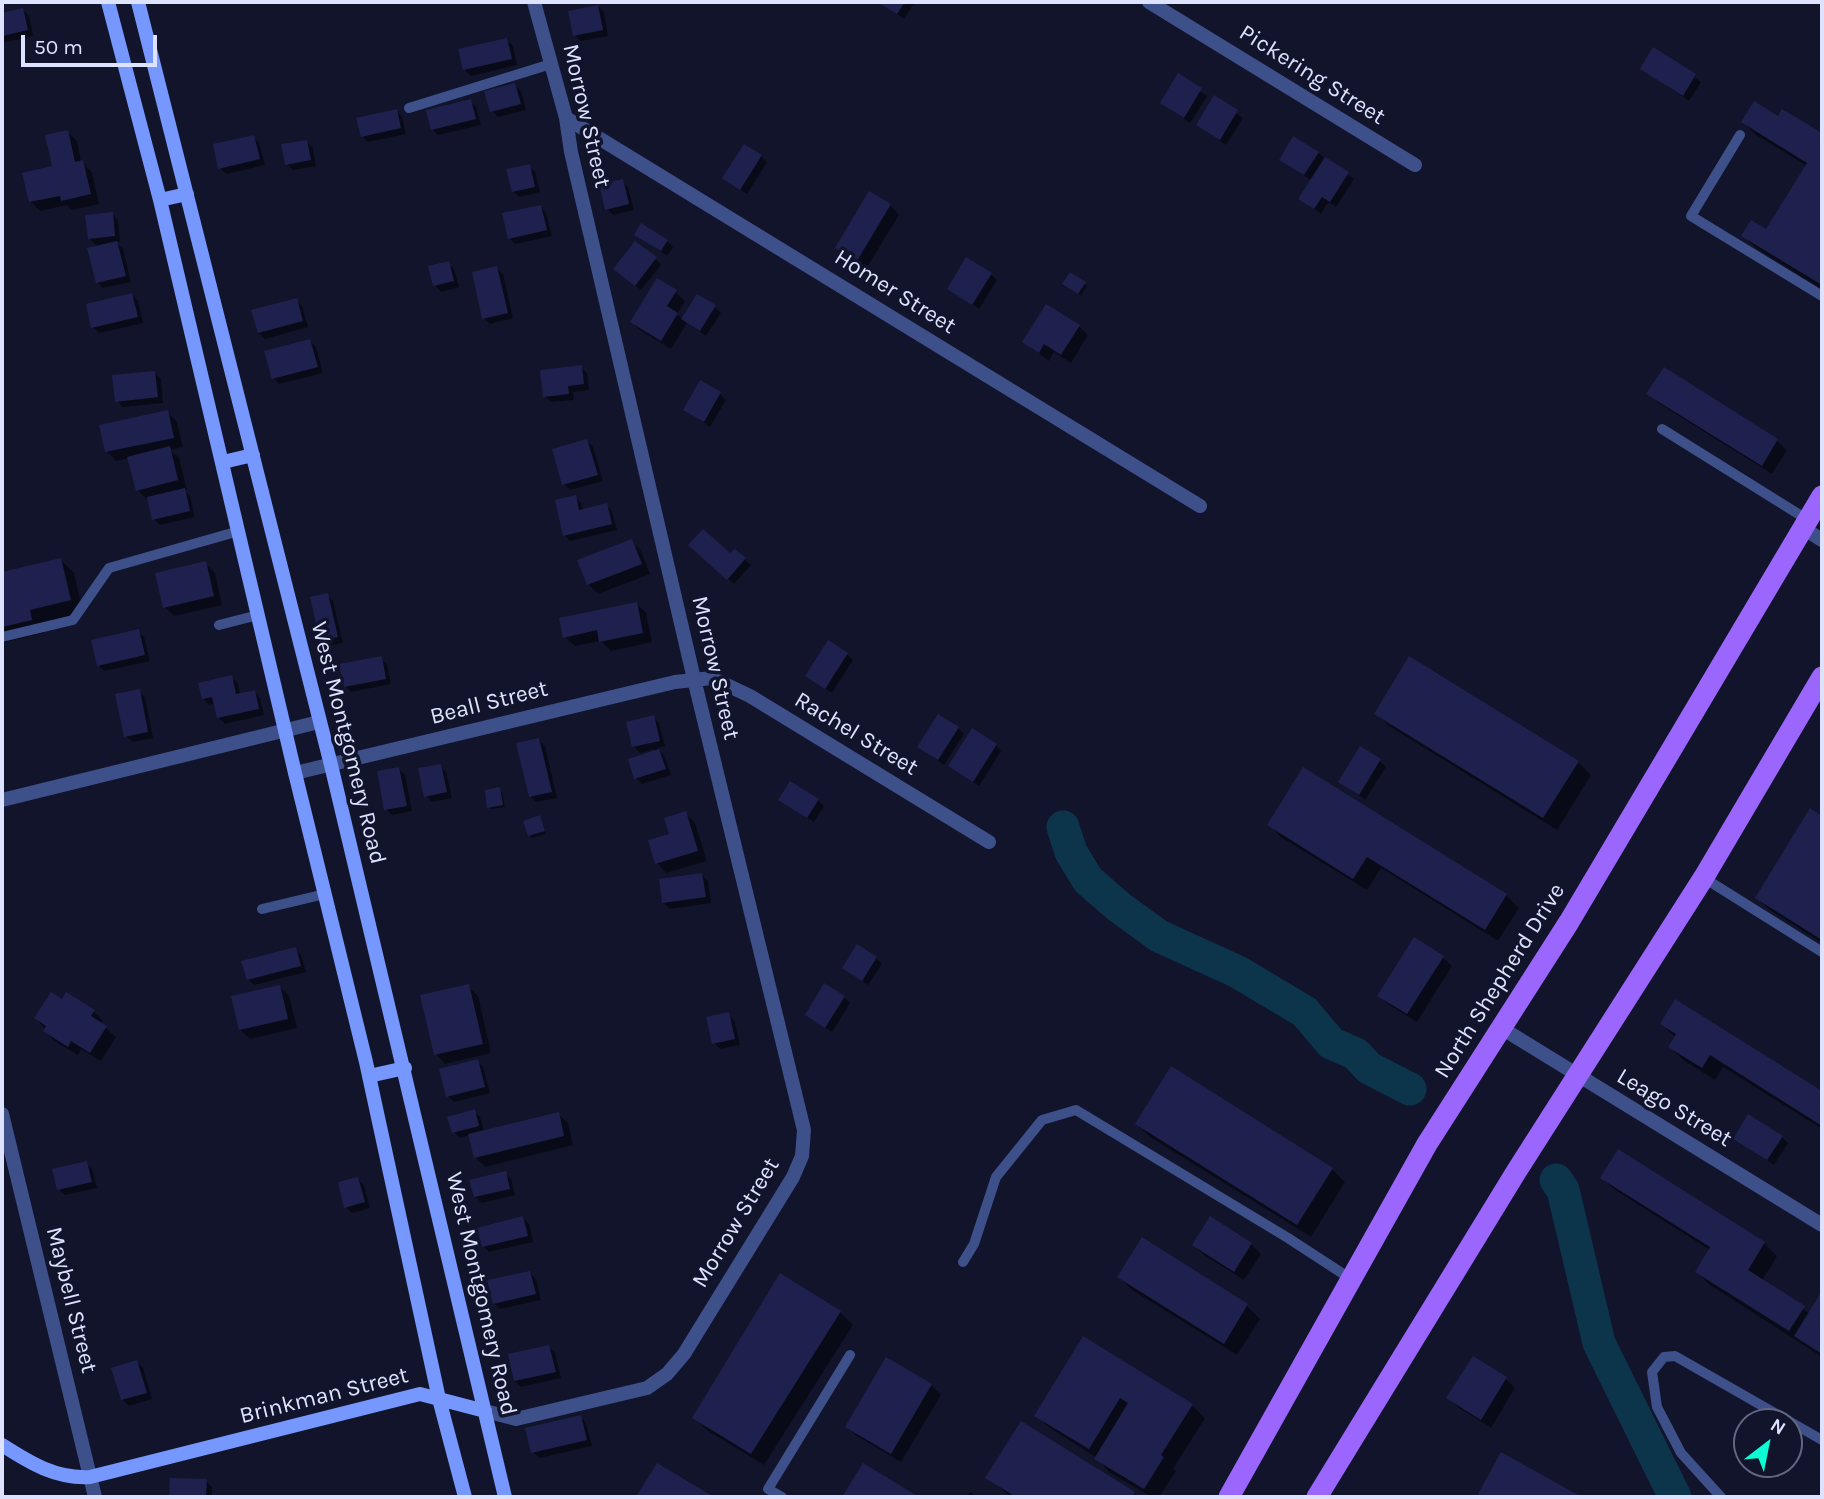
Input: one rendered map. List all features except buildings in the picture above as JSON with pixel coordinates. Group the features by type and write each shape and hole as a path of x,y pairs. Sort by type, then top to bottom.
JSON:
{"main road":[{"path":"108,2 160,200 223,462 369,1076 439,1399 465,1497"},
{"name":"West Montgomery Road","path":"138,2 331,765 506,1497"},
{"path":"160,200 187,194"},
{"path":"223,462 253,454"},
{"name":"North Shepherd Drive","path":"1229,1497 1427,1144 1569,922 1822,496"},
{"path":"1317,1497 1577,1075 1704,877 1822,677"},
{"path":"369,1076 405,1068"},
{"name":"Brinkman Street","path":"2,1445 31,1464 76,1478 90,1477 420,1394 485,1411"}],"street":[{"name":"Morrow Street","path":"534,2 566,118 571,152 694,679 804,1130 803,1156 793,1177 703,1322"},
{"name":"Pickering Street","path":"1149,2 1415,165"},
{"name":"Homer Street","path":"566,118 1200,506"},
{"path":"1806,524 1822,540"},
{"name":"Rachel Street","path":"694,679 712,678 750,696 989,842"},
{"name":"Beall Street","path":"295,773 694,679"},
{"path":"2,800 319,722"},
{"name":"Leago Street","path":"1503,1029 1822,1225"},
{"name":"Maybell Street","path":"2,1114 95,1497"},
{"name":"Brinkman Street","path":"485,1411 516,1419 647,1388 667,1374 684,1354 703,1322"}],"lane":[{"path":"409,108 551,64"},
{"path":"1740,135 1691,216 1822,296"},
{"path":"1662,429 1806,524"},
{"path":"2,637 73,621 109,568 239,531"},
{"path":"219,625 258,615"},
{"path":"1704,877 1822,952"},
{"path":"262,909 325,894"},
{"path":"963,1262 974,1244 996,1177 1042,1120 1076,1110 1351,1279"},
{"path":"782,1497 768,1489 850,1355"},
{"path":"1721,1497 1682,1453 1657,1408 1652,1372 1664,1357 1675,1356 1822,1440"}],"waterway":[{"path":"1063,827 1071,852 1088,880 1119,907 1159,936 1238,972 1305,1012 1331,1043 1356,1054 1369,1068 1410,1089"},
{"path":"1556,1180 1563,1190 1599,1343 1675,1497"}]}
